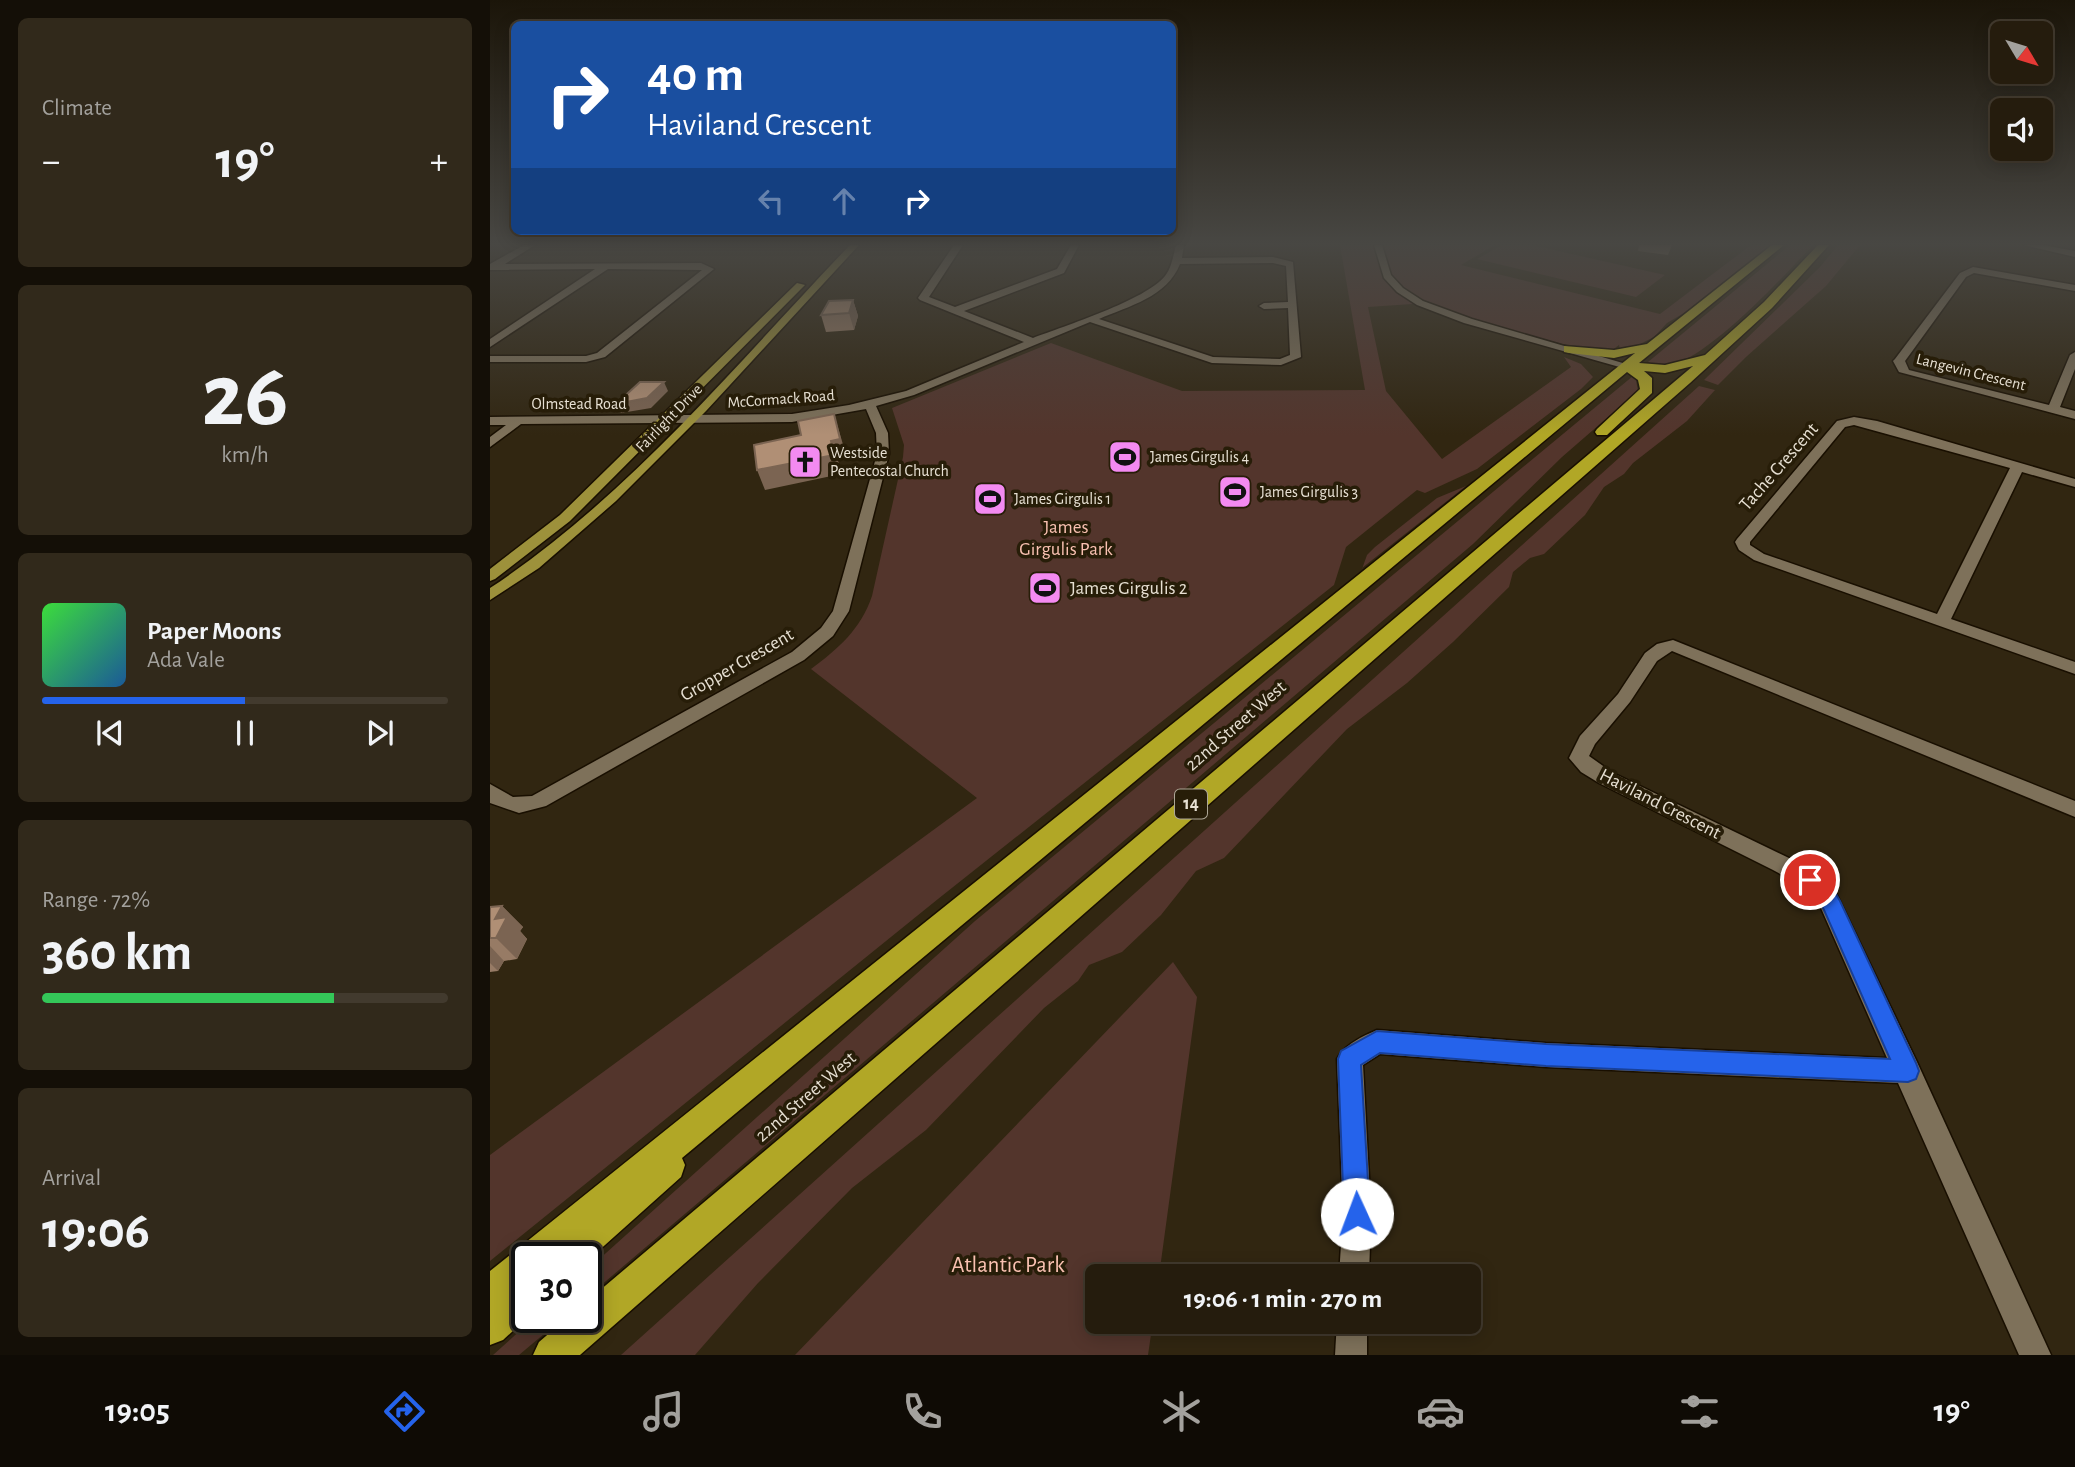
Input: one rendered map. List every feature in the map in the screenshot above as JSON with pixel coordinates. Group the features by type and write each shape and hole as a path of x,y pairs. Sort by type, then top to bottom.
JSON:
{"highway":[{"name":"22nd Street West","path":"554,1242 1700,308"},
{"name":"22nd Street West","path":"552,1355 1764,308"},
{"path":"1569,349 1620,354 1656,344"},
{"path":"1569,349 1598,368 1598,378 1591,395"},
{"path":"1627,366 1665,369 1711,356"},
{"path":"1512,527 1552,478 1647,390 1645,378 1627,366"},
{"path":"583,1242 890,967"},
{"path":"490,1294 511,1277"},
{"path":"490,1326 511,1307"}],"main road":[{"name":"Fairlight Drive","path":"490,576 555,527 667,420 777,308"},
{"name":"Fairlight Drive","path":"490,596 583,526 692,419 796,308"}],"street":[{"path":"490,344 543,308"},
{"path":"490,359 594,358 660,308"},
{"path":"948,308 1033,342"},
{"path":"955,311 962,308"},
{"name":"McCormack Road","path":"667,420 792,418 870,405 910,393 1113,308"},
{"path":"1090,319 1208,359 1281,362 1296,357 1292,308"},
{"path":"1434,308 1468,321 1627,366"},
{"name":"Langevin Crescent","path":"1938,308 1899,361 1905,372 2075,415"},
{"path":"2053,409 2075,355"},
{"name":"Gropper Crescent","path":"490,792 502,803 513,806 525,806 539,801 798,656 827,632 841,611 883,454 882,433 870,405"},
{"name":"Olmstead Road","path":"490,421 667,420"},
{"path":"490,443 518,421"},
{"name":"Tache Crescent","path":"2075,483 1873,424 1846,422 1832,434 1742,541 1744,547 1759,557 2075,668"},
{"path":"1942,620 2018,467"},
{"name":"Haviland Crescent","path":"2035,1355 1825,893 1810,880 1782,864 1588,768 1579,758 1587,741 1624,698 1651,657 1662,648 1673,645 2075,809"},
{"path":"1355,1264 1357,1214 1350,1059 1377,1042 1546,1055 1908,1071"},
{"path":"1351,1355 1352,1334"}],"green space":[{"name":"James Girgulis Park","path":"1351,308 1368,308 1386,391 1442,459 1571,367 1564,357 1581,364 1593,377 1477,469 1425,493 1417,490 1346,547 1334,585 938,899 490,1261 490,1155 977,798 811,669 848,637 862,619 872,596 903,457 904,445 892,408 1051,343 1182,391 1365,390"},
{"name":"James Girgulis Park","path":"1441,308 1637,308 1660,314 1668,308 1690,308 1667,323 1654,337 1632,348 1620,350 1619,345 1611,351 1562,344"},
{"path":"1713,308 1751,308 1705,348 1686,359 1669,366 1648,362"},
{"path":"1778,308 1801,308 1718,385 1704,380"},
{"path":"1633,376 1638,391 1562,457 1473,544 602,1284 602,1257 975,921"},
{"path":"1699,386 1715,390 1687,421 1633,463 1624,474 1604,487 1585,515 1544,554 1530,558 1513,572 1509,587 1453,642 1407,683 1347,729 1224,858 1196,871 1161,915 1122,952 1089,965 1078,981 1044,1008 926,1130 852,1188 758,1283 695,1355 621,1355"},
{"path":"1466,486 1362,568 1367,555 1375,547 1437,498"},
{"name":"Atlantic Park","path":"1173,962 1197,997 1161,1264 1085,1264 1085,1334 1151,1334 1148,1355 795,1355"},
{"path":"517,1333 545,1333 519,1355 493,1355"}],"building":[{"path":"825,308 850,308 849,313 821,315"},
{"path":"640,382 664,382 647,398 616,404"},
{"path":"834,414 840,439 831,441 834,455 757,470 754,445 801,435 798,421"},
{"path":"502,906 495,919 507,917 496,938 490,938 490,907"}],"place":[{"name":"James Girgulis 4","path":"1125,457"},
{"name":"Westside Pentecostal Church","path":"805,462"},
{"name":"James Girgulis 3","path":"1235,492"},
{"name":"James Girgulis 1","path":"990,499"},
{"name":"James Girgulis 2","path":"1045,588"}],"route":[{"path":"1357,1214 1350,1059 1377,1042 1546,1055 1908,1071 1833,907 1825,893 1810,880"}]}
